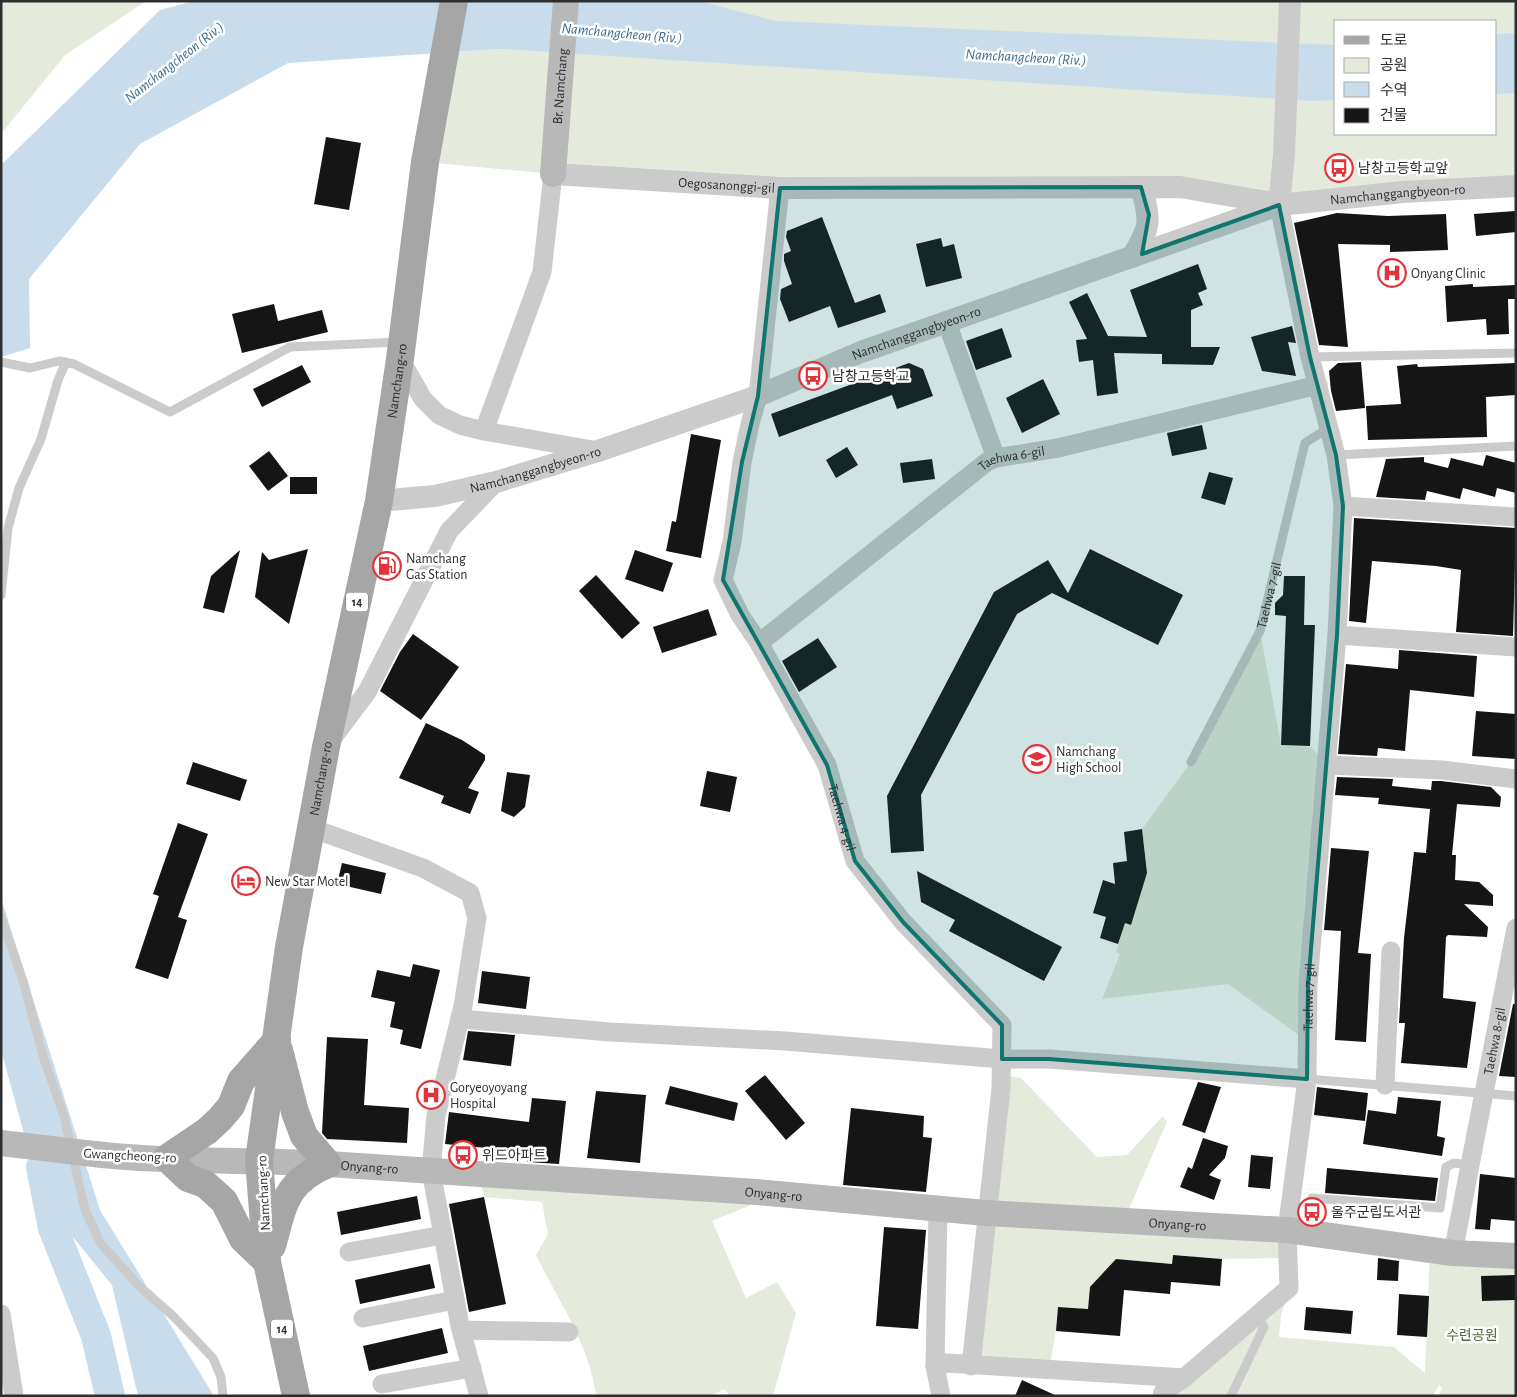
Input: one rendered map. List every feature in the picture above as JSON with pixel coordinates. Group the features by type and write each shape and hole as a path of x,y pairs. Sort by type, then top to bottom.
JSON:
{"main road":[{"name":"Namchang-ro","path":"296,1396 267,1262 259,1160 289,947 326,747 379,501 425,162 454,1"},
{"name":"Br. Namchang","path":"552,174 566,1"},
{"path":"277,1040 295,1112 304,1136 328,1164 310,1172 291,1190 286,1199 267,1262 243,1239 224,1201 205,1184 188,1178 167,1158 220,1119 230,1106 241,1081 277,1040"},
{"name":"Gwangcheong-ro","path":"1,1143 121,1157 259,1160"},
{"name":"Onyang-ro","path":"259,1160 756,1192 986,1213 1287,1230 1453,1253 1516,1256"}],"street":[{"path":"1279,205 1284,155 1290,1"},
{"path":"484,431 542,272 552,174"},
{"name":"Oegosanonggi-gil","path":"552,174 780,188 758,396"},
{"name":"Namchanggangbyeon-ro","path":"379,501 435,496 496,482 598,451 758,396 861,352 1279,205 1404,192 1516,186"},
{"path":"1132,257 1145,235 1149,215 1141,187"},
{"name":"Namchanggangbyeon-ro","path":"780,188 1180,187 1279,205"},
{"name":"Taehwa 7-gil","path":"1279,205 1310,357 1336,455 1343,506 1337,635 1308,985 1307,1078 1287,1230"},
{"path":"947,323 996,458"},
{"path":"401,350 423,399 439,415 460,425 484,431 598,451"},
{"name":"Taehwa 6-gil","path":"759,643 988,461 1058,448 1318,386"},
{"name":"Taehwa 4-gil","path":"758,396 750,424 732,542 723,580 740,615 759,643 827,765 855,861 903,922 1002,1025 1001,1088 986,1213 971,1366"},
{"path":"326,747 367,692 449,531 496,482"},
{"path":"1343,506 1516,517"},
{"path":"1337,635 1516,647"},
{"path":"1327,765 1442,770 1516,780"},
{"path":"311,828 423,868 470,893 477,918 460,1019 436,1116 430,1171 455,1300 479,1396"},
{"name":"Taehwa 8-gil","path":"1453,1253 1484,1094 1509,1004 1516,928"},
{"path":"1385,1085 1390,951"},
{"path":"460,1019 610,1032 784,1041 1002,1059 1049,1059 1307,1078"},
{"path":"938,1209 935,1366 941,1396"},
{"path":"1162,1396 1163,1392 1184,1378 1289,1288 1287,1230"},
{"path":"350,1252 443,1234"},
{"path":"363,1318 455,1300"},
{"path":"1,1314 14,1396"},
{"path":"462,1330 569,1332"},
{"path":"935,1366 947,1363 1184,1378"},
{"path":"382,1384 472,1368"}],"lane":[{"path":"1,362 30,368 59,361 74,364 170,412 290,347 401,350"},
{"path":"1310,357 1516,353"},
{"path":"1,595 8,528 19,488 40,439 58,380 66,362"},
{"name":"Taehwa 7-gil","path":"1190,762 1260,631 1305,443 1330,427"},
{"path":"1336,455 1516,446"},
{"path":"1,917 24,984 43,1056 64,1116 85,1210 101,1244 140,1287 173,1316 213,1358 221,1377 223,1396"},
{"path":"1307,1078 1484,1094"},
{"name":"Taehwa 8-gil","path":"1484,1094 1516,1096"},
{"path":"1312,1198 1440,1208 1446,1167 1454,1163 1470,1165"},
{"path":"1231,1396 1264,1327 1257,1316"}],"highlighted area":[{"path":"1141,187 1149,215 1142,254 1279,205 1310,357 1336,455 1343,506 1337,635 1308,985 1307,1079 1049,1059 1002,1059 1002,1025 903,922 855,861 827,765 723,580 742,462 758,396 780,188"}],"green space":[{"path":"1,1 146,1 65,55 1,134"},
{"path":"566,1 1516,1 1516,186 1279,205 1180,187 553,174 425,162 445,53 499,49 562,53"},
{"path":"1260,631 1281,745 1311,747 1327,765 1307,1041 1228,984 1102,999 1120,954 1116,952 1125,923 1131,924 1147,873 1142,829 1191,762"},
{"path":"1001,1074 1021,1078 1097,1157 1127,1155 1163,1116 1167,1122 1124,1220 1287,1230 1288,1258 1222,1259 1173,1255 1172,1264 1116,1259 1088,1309 1060,1307 1049,1371 971,1366"},
{"path":"477,1175 756,1192 749,1206 712,1221 746,1298 777,1282 796,1313 773,1396 731,1396 724,1389 711,1396 596,1396 593,1377 580,1341 536,1255 548,1234 542,1202 485,1197"},
{"name":"수련공원","path":"1430,1250 1516,1255 1516,1396 1438,1396 1442,1388 1439,1385 1433,1396 1162,1396 1289,1288 1281,1316 1279,1337 1394,1347 1425,1373"}],"water":[{"name":"Namchangcheon (Riv.)","path":"194,1 699,1 775,21 1334,45 1334,100 1311,101 499,49 288,63 140,144 29,279 30,348 1,357 1,165 160,10"},
{"path":"1516,33 1516,93 1497,94 1497,34"},
{"path":"1,898 100,1210 214,1396 138,1396 112,1285 42,1199 1,1050"}],"building":[{"path":"326,137 361,143 349,210 314,204"},
{"path":"1515,211 1516,232 1476,236 1474,214"},
{"path":"1337,213 1388,216 1446,214 1448,250 1390,252 1390,245 1338,244 1348,347 1319,345 1294,223"},
{"path":"822,217 855,303 880,294 886,312 838,328 830,306 789,322 780,299 781,289 792,284 784,261 784,254 791,251 786,237 787,231"},
{"path":"941,238 943,247 954,244 962,278 926,287 916,244"},
{"path":"1198,264 1207,289 1198,293 1203,305 1191,310 1191,347 1220,347 1213,365 1162,364 1162,354 1114,353 1118,393 1097,396 1093,360 1079,362 1076,340 1087,339 1069,302 1087,293 1108,336 1147,337 1130,290"},
{"path":"1473,284 1473,287 1516,285 1516,299 1508,299 1509,334 1487,335 1486,319 1447,322 1445,286"},
{"path":"274,304 278,321 322,310 328,332 242,353 232,314"},
{"path":"1292,326 1296,343 1288,342 1296,376 1262,371 1251,337"},
{"path":"1002,328 1012,357 976,370 966,341"},
{"path":"1361,362 1365,408 1336,411 1329,371 1338,363"},
{"path":"909,363 923,369 933,396 897,409 892,395 779,437 771,414"},
{"path":"1516,363 1516,395 1486,397 1487,437 1368,440 1366,406 1401,404 1397,366 1417,364 1418,367"},
{"path":"302,365 311,382 262,407 253,389"},
{"path":"1043,379 1060,414 1022,433 1006,398"},
{"path":"1202,425 1207,449 1172,456 1167,433"},
{"path":"691,434 721,440 701,558 666,551 672,521 676,522"},
{"path":"847,447 858,465 836,478 826,460"},
{"path":"269,451 288,476 268,491 249,466"},
{"path":"1486,455 1516,463 1516,493 1497,488 1495,497 1463,488 1460,499 1427,491 1425,500 1376,497 1386,459 1424,457 1424,462 1448,468 1451,458 1483,466"},
{"path":"932,459 935,479 903,483 900,463"},
{"path":"1209,472 1233,478 1225,505 1201,498"},
{"path":"290,477 317,477 317,494 290,494"},
{"path":"1354,518 1516,528 1513,636 1456,632 1461,570 1436,566 1372,561 1366,623 1349,621"},
{"path":"308,549 289,624 255,597 262,552 269,560"},
{"path":"1090,549 1183,595 1158,645 1052,593 1017,614 921,795 924,851 891,853 887,796 994,592 1048,560 1068,593"},
{"path":"240,550 224,613 203,608 211,576"},
{"path":"635,550 673,563 663,592 625,579"},
{"path":"596,575 640,623 622,639 579,591"},
{"path":"1284,576 1305,576 1304,625 1315,625 1310,746 1281,745 1286,616 1275,615 1275,603 1283,595"},
{"path":"708,609 717,635 662,653 653,627"},
{"path":"413,634 459,667 421,720 380,691 400,652"},
{"path":"818,638 837,667 799,692 782,661"},
{"path":"1399,650 1477,656 1474,697 1410,690 1405,751 1378,748 1377,756 1338,754 1346,664 1398,669"},
{"path":"1476,711 1516,714 1516,759 1472,756"},
{"path":"426,723 462,740 485,755 485,760 468,788 479,792 470,814 441,803 444,796 399,778"},
{"path":"193,762 247,780 240,801 186,784"},
{"path":"707,771 737,777 730,812 700,806"},
{"path":"507,772 530,775 525,807 514,817 501,811"},
{"path":"1337,777 1393,779 1392,786 1431,790 1432,781 1491,787 1501,797 1500,807 1457,804 1452,855 1456,855 1455,880 1479,882 1493,895 1493,906 1464,904 1488,927 1487,937 1448,935 1446,937 1443,998 1476,1002 1467,1068 1401,1063 1405,1023 1399,1023 1404,938 1414,852 1426,853 1430,809 1378,804 1379,798 1335,795"},
{"path":"178,823 208,834 178,917 187,920 168,979 135,968 159,896 153,894"},
{"path":"1142,829 1147,873 1131,925 1125,923 1118,944 1100,938 1106,917 1093,913 1103,880 1115,884 1113,863 1127,861 1124,832"},
{"path":"1331,848 1369,851 1358,953 1371,954 1366,1042 1335,1040 1341,931 1324,930"},
{"path":"342,863 386,873 381,894 337,884"},
{"path":"917,871 1062,947 1044,981 949,931 955,920 921,902"},
{"path":"413,964 440,970 421,1049 400,1044 403,1030 390,1027 395,1002 371,997 377,970 410,977"},
{"path":"482,971 530,977 526,1009 478,1003"},
{"path":"1513,1004 1516,1004 1516,1077 1499,1076"},
{"path":"468,1031 515,1035 511,1066 463,1060"},
{"path":"327,1037 368,1039 364,1105 409,1108 407,1143 327,1139 322,1133"},
{"path":"765,1075 805,1123 786,1140 745,1091"},
{"path":"1198,1082 1221,1087 1205,1133 1182,1125"},
{"path":"670,1086 738,1103 734,1121 665,1104"},
{"path":"1317,1087 1368,1093 1365,1121 1314,1115"},
{"path":"596,1091 646,1095 640,1163 587,1158"},
{"path":"1398,1097 1441,1101 1437,1136 1445,1138 1442,1156 1363,1144 1368,1110 1396,1114"},
{"path":"532,1098 566,1101 559,1164 527,1162 528,1152 445,1144 449,1112 529,1122"},
{"path":"851,1108 924,1116 923,1137 932,1138 926,1192 843,1185"},
{"path":"1203,1138 1228,1146 1225,1158 1209,1175 1221,1180 1214,1200 1180,1187 1188,1167 1192,1169"},
{"path":"1251,1155 1273,1157 1270,1189 1248,1187"},
{"path":"1327,1168 1438,1178 1435,1201 1325,1193"},
{"path":"1480,1174 1516,1178 1516,1221 1491,1219 1490,1230 1475,1229"},
{"path":"417,1196 421,1219 341,1235 337,1212"},
{"path":"484,1197 506,1304 469,1312 449,1204"},
{"path":"884,1227 926,1230 918,1329 876,1326"},
{"path":"1173,1255 1222,1259 1220,1286 1171,1282 1170,1294 1124,1290 1120,1336 1056,1331 1058,1307 1088,1309 1090,1287 1116,1259 1172,1264"},
{"path":"1378,1258 1399,1261 1398,1281 1377,1280"},
{"path":"430,1264 435,1288 360,1304 355,1280"},
{"path":"1516,1275 1516,1300 1482,1301 1481,1276"},
{"path":"1399,1294 1429,1296 1427,1337 1397,1335"},
{"path":"1306,1307 1353,1311 1351,1334 1304,1330"},
{"path":"442,1328 448,1353 369,1371 363,1346"},
{"path":"1022,1380 1057,1396 1015,1396"}],"waterway":[{"path":"41,1167 53,1228 96,1336 110,1396"}],"place":[{"name":"남창고등학교앞","path":"1339,168"},
{"name":"Onyang Clinic","path":"1392,273"},
{"name":"남창고등학교","path":"813,376"},
{"name":"Namchang Gas Station","path":"387,566"},
{"name":"Namchang High School","path":"1037,759"},
{"name":"New Star Motel","path":"246,881"},
{"name":"Goryeoyoyang Hospital","path":"431,1095"},
{"name":"위드아파트","path":"463,1155"},
{"name":"울주군립도서관","path":"1312,1212"}]}
